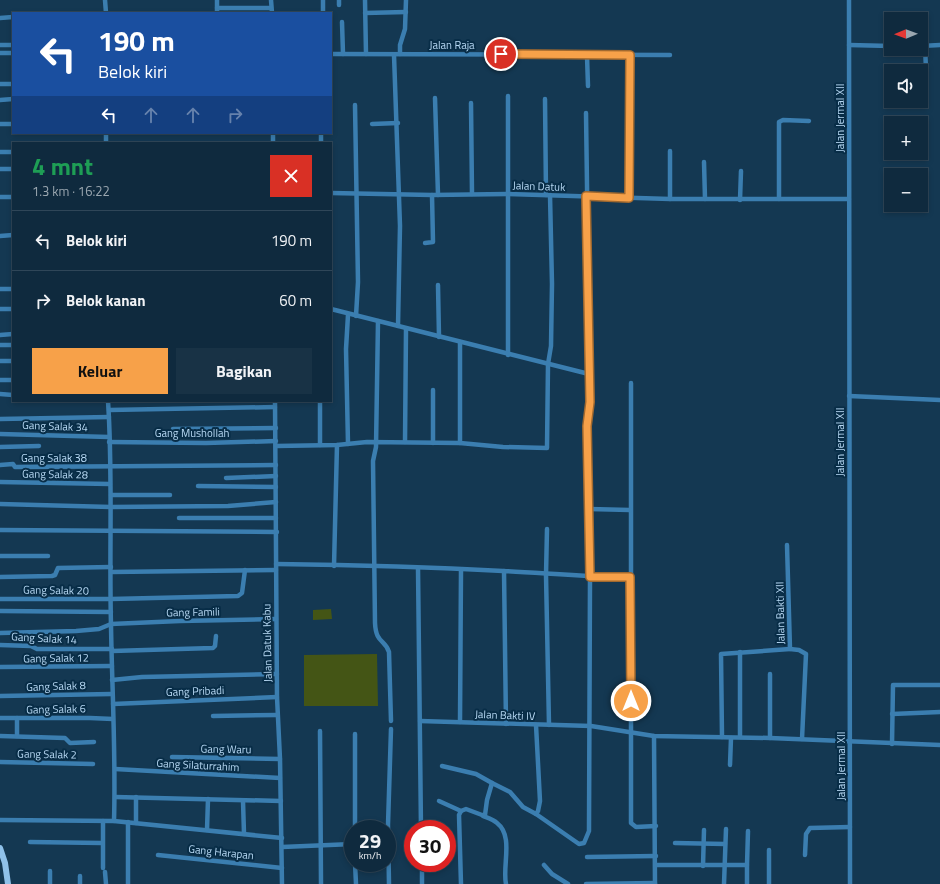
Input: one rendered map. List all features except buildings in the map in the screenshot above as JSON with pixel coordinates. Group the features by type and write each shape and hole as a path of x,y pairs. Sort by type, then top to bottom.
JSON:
{"main road":[{"path":"0,848 5,863 8,884"}],"street":[{"path":"105,0 106,12"},
{"path":"217,0 217,11 271,10 271,0"},
{"path":"323,0 323,12"},
{"path":"365,0 366,54"},
{"path":"400,54 400,45 405,29 406,0"},
{"name":"Jalan Jermal XII","path":"849,0 850,884"},
{"path":"365,13 406,12"},
{"path":"0,18 12,17"},
{"path":"342,22 343,54"},
{"path":"0,45 12,45"},
{"path":"849,45 884,46"},
{"path":"928,46 940,45"},
{"path":"0,53 12,53"},
{"name":"Jalan Raja","path":"332,54 587,57 670,55"},
{"path":"394,55 394,90 398,123 398,194 400,226 398,326"},
{"path":"629,198 630,55"},
{"path":"587,57 588,86"},
{"path":"0,84 12,84"},
{"path":"508,96 508,355"},
{"path":"435,98 438,195"},
{"path":"0,100 12,99"},
{"path":"545,99 552,284 551,346 548,364"},
{"path":"471,103 472,194"},
{"path":"355,105 358,282 356,316"},
{"path":"442,766 476,774 510,792 523,807 536,814 574,842 579,844 584,843 588,835 590,823 591,726 587,426 590,402 586,113"},
{"path":"779,200 779,122 783,120 809,121"},
{"path":"372,124 398,123"},
{"path":"0,124 12,124"},
{"path":"670,151 670,199"},
{"path":"0,152 12,152"},
{"path":"704,162 705,199"},
{"path":"0,169 12,169"},
{"path":"740,200 741,171"},
{"name":"Jalan Datuk","path":"332,193 357,192 432,195 508,194 740,200 849,199"},
{"path":"425,243 433,242 432,195"},
{"path":"0,197 12,197"},
{"path":"0,236 12,236"},
{"path":"438,285 439,337"},
{"path":"0,289 12,289"},
{"path":"0,309 12,309"},
{"path":"332,309 348,315 378,321 508,355 589,374"},
{"path":"348,315 346,349 348,444"},
{"path":"378,321 375,442 373,461 375,630 378,639 387,646 389,652 391,721"},
{"path":"405,442 406,329"},
{"path":"0,335 12,334"},
{"path":"460,342 460,443"},
{"path":"0,345 12,345"},
{"path":"0,361 12,361"},
{"name":"Gang Mushollah","path":"109,439 278,445 337,445 375,442 460,443 504,447 547,448 548,364"},
{"path":"0,380 12,380"},
{"path":"631,383 631,823 636,827 656,826"},
{"path":"433,390 433,443"},
{"path":"0,394 12,395"},
{"path":"849,396 940,400"},
{"path":"108,402 111,495 110,624 115,769 114,821"},
{"name":"Jalan Datuk Kabu","path":"275,402 278,445 276,465 276,620 282,884"},
{"path":"320,402 320,445"},
{"path":"109,410 275,407"},
{"path":"0,419 109,417"},
{"path":"173,430 276,428"},
{"name":"Gang Salak 34","path":"0,434 109,439"},
{"path":"334,566 337,445"},
{"path":"0,447 39,446"},
{"name":"Gang Salak 38","path":"0,464 13,464 15,466 109,467 276,465"},
{"path":"226,478 276,476"},
{"name":"Gang Salak 28","path":"0,482 110,484"},
{"path":"198,486 276,487"},
{"path":"111,495 170,495"},
{"path":"0,504 111,507 228,506 276,502"},
{"path":"589,510 630,510"},
{"path":"179,518 276,518"},
{"path":"547,529 546,575 549,725"},
{"path":"0,530 277,532"},
{"name":"Jalan Bakti XII","path":"787,545 790,649 799,650 806,654 802,739"},
{"path":"0,556 48,556"},
{"path":"276,564 375,566 504,571 590,577 630,577"},
{"path":"0,576 52,576 55,575 58,568 276,570"},
{"path":"418,568 422,820"},
{"name":"Gang Salak 20","path":"0,599 111,599 238,596 242,593 245,570"},
{"path":"460,722 461,570"},
{"path":"504,571 506,724"},
{"path":"0,611 111,612"},
{"name":"Gang Famili","path":"0,633 76,631 99,629 110,624 180,620 276,620"},
{"name":"Gang Salak 14","path":"0,645 31,646 37,649 112,650 213,648 215,646 216,636"},
{"path":"722,738 722,654 790,649"},
{"path":"740,652 740,737"},
{"name":"Gang Salak 12","path":"0,667 112,666"},
{"path":"112,680 142,677 277,674"},
{"path":"770,674 770,738"},
{"path":"892,744 893,685 940,685"},
{"name":"Gang Salak 8","path":"0,696 112,694"},
{"name":"Gang Pribadi","path":"113,704 277,698"},
{"path":"892,714 940,712"},
{"path":"213,716 278,715"},
{"name":"Gang Salak 6","path":"0,718 113,719"},
{"path":"17,718 17,736"},
{"name":"Jalan Bakti IV","path":"420,721 591,726 631,731 654,736 722,738 740,737 940,745"},
{"path":"536,725 540,801 536,814"},
{"path":"389,884 388,825 391,729"},
{"path":"320,731 321,884"},
{"path":"355,734 355,820"},
{"path":"0,736 65,738 70,743 94,742"},
{"path":"586,884 655,884 656,826 654,736"},
{"path":"730,765 731,738"},
{"name":"Gang Waru","path":"172,757 280,759"},
{"name":"Gang Salak 2","path":"0,762 93,764"},
{"name":"Gang Silaturrahim","path":"115,769 280,778"},
{"path":"483,816 485,814 492,783"},
{"path":"115,797 281,801"},
{"path":"136,797 136,823"},
{"path":"207,830 208,799"},
{"path":"244,801 244,834"},
{"path":"439,801 461,812 468,810 497,822 503,830 506,848 506,884"},
{"path":"460,884 459,818 461,812"},
{"path":"0,820 114,821 282,838"},
{"path":"103,821 102,843 106,884"},
{"path":"128,822 128,884"},
{"path":"805,855 806,834 810,828 850,827"},
{"path":"724,884 726,829"},
{"path":"703,866 704,830"},
{"path":"747,884 748,832"},
{"path":"30,842 102,843"},
{"path":"675,843 725,844"},
{"path":"282,846 344,845"},
{"path":"769,850 769,884"},
{"name":"Gang Harapan","path":"158,855 282,868"},
{"path":"588,856 656,856"},
{"path":"656,865 747,865"},
{"path":"544,866 552,874 568,884"},
{"path":"50,871 50,884"},
{"path":"355,872 356,884"},
{"path":"422,872 422,884"},
{"path":"80,876 80,884"}],"green space":[{"path":"331,609 332,619 313,620 313,610"},
{"path":"377,654 378,706 304,706 304,655"}],"route":[{"path":"501,54 587,56 630,55 629,198 586,196 589,279 588,362 590,404 587,426 590,577 630,577 631,701"}]}
